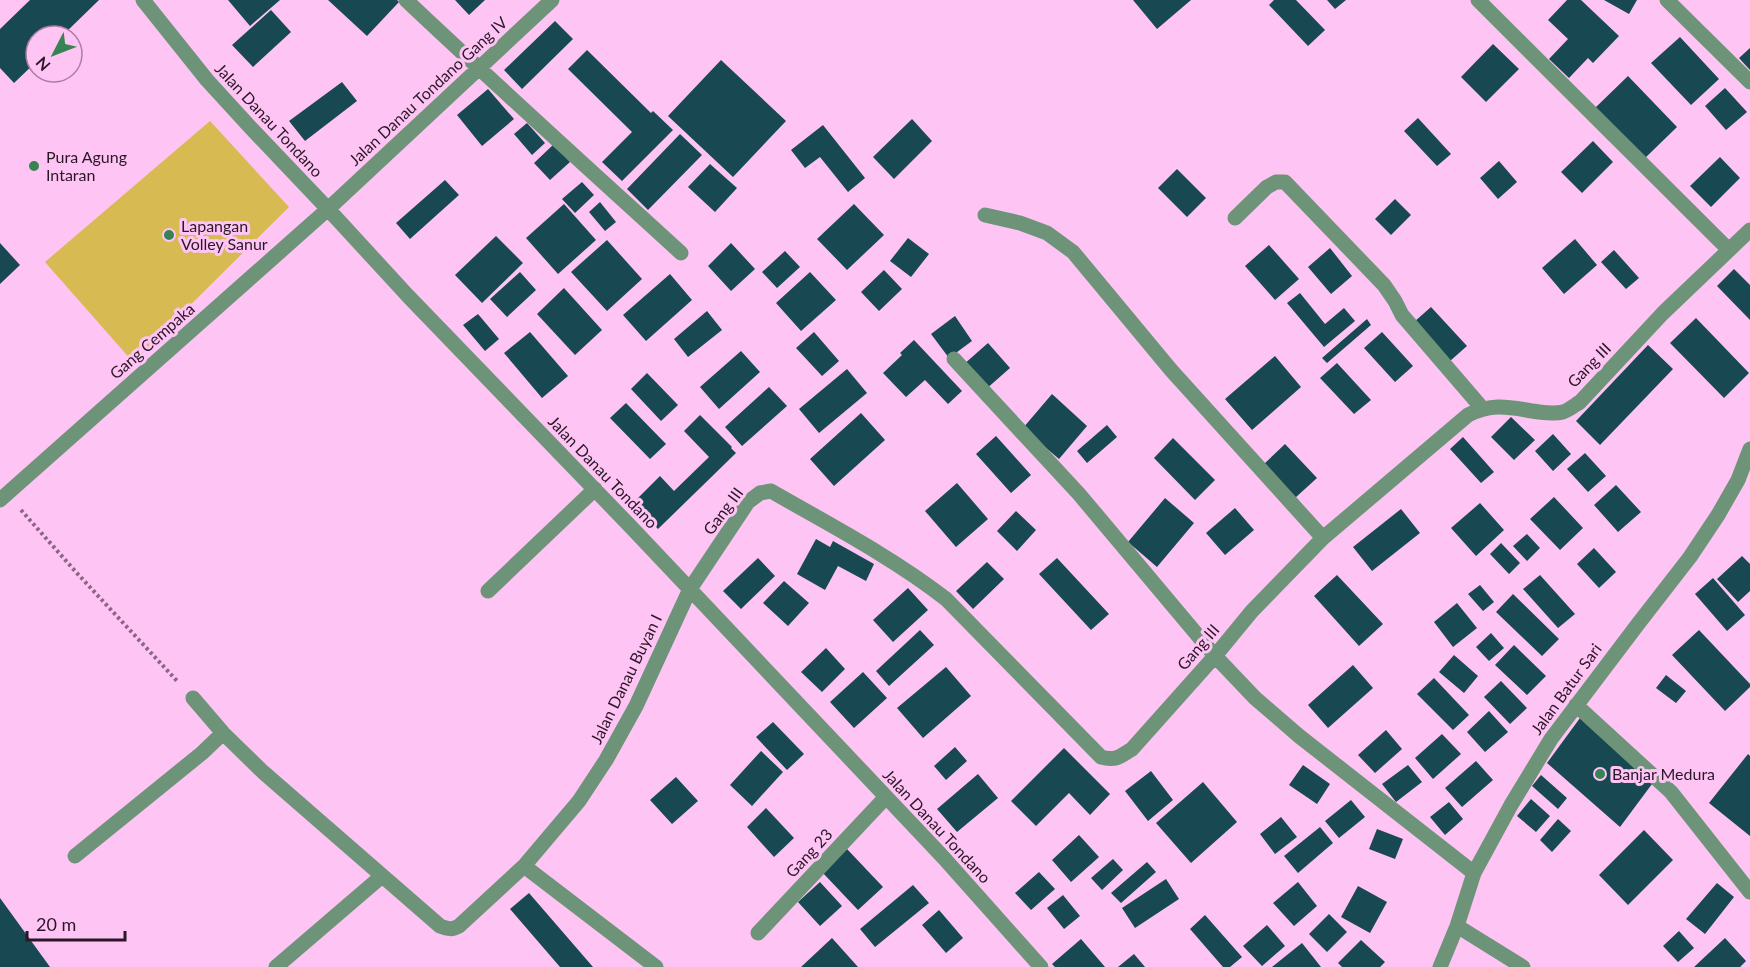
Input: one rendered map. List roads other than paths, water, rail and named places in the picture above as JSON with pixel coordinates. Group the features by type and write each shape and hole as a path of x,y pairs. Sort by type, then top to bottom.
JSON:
{"street":[{"path":"406,0 681,254"},
{"name":"Jalan Danau Tondano Gang IV","path":"328,209 552,0"},
{"path":"1478,0 1729,250"},
{"path":"1667,0 1750,82"},
{"name":"Jalan Danau Tondano","path":"151,4 214,88 408,296 595,489 943,857 1041,967"},
{"path":"1235,218 1267,188 1276,182 1285,182 1384,285 1402,315 1482,408"},
{"name":"Gang Cempaka","path":"3,496 328,209"},
{"path":"985,215 1047,233 1072,252 1171,370 1323,538"},
{"name":"Gang III","path":"690,590 748,502 760,493 771,491 919,578 946,599 1101,757 1119,758 1132,749 1252,611 1323,538 1468,415 1482,408 1503,406 1553,413 1565,411 1580,402 1663,313 1750,230"},
{"path":"954,359 1078,494 1215,656 1255,698 1299,736 1474,873"},
{"name":"Jalan Batur Sari","path":"1440,967 1457,926 1474,873 1510,805 1551,739 1690,557 1738,480 1750,449"},
{"path":"488,591 595,489"},
{"name":"Jalan Danau Buyan I","path":"382,876 440,926 453,929 524,866 579,801 606,760 636,706 690,590"},
{"path":"193,698 223,733 263,772 382,876 276,967"},
{"path":"1576,705 1671,792 1750,892"},
{"path":"75,856 202,753 223,733"},
{"name":"Gang 23","path":"758,933 886,797"},
{"path":"524,866 656,967"},
{"path":"1457,926 1522,967"}],"place":[{"name":"Pura Agung Intaran","path":"34,166"},
{"name":"Lapangan Volley Sanur","path":"169,235"},
{"name":"Banjar Medura","path":"1600,774"}]}
